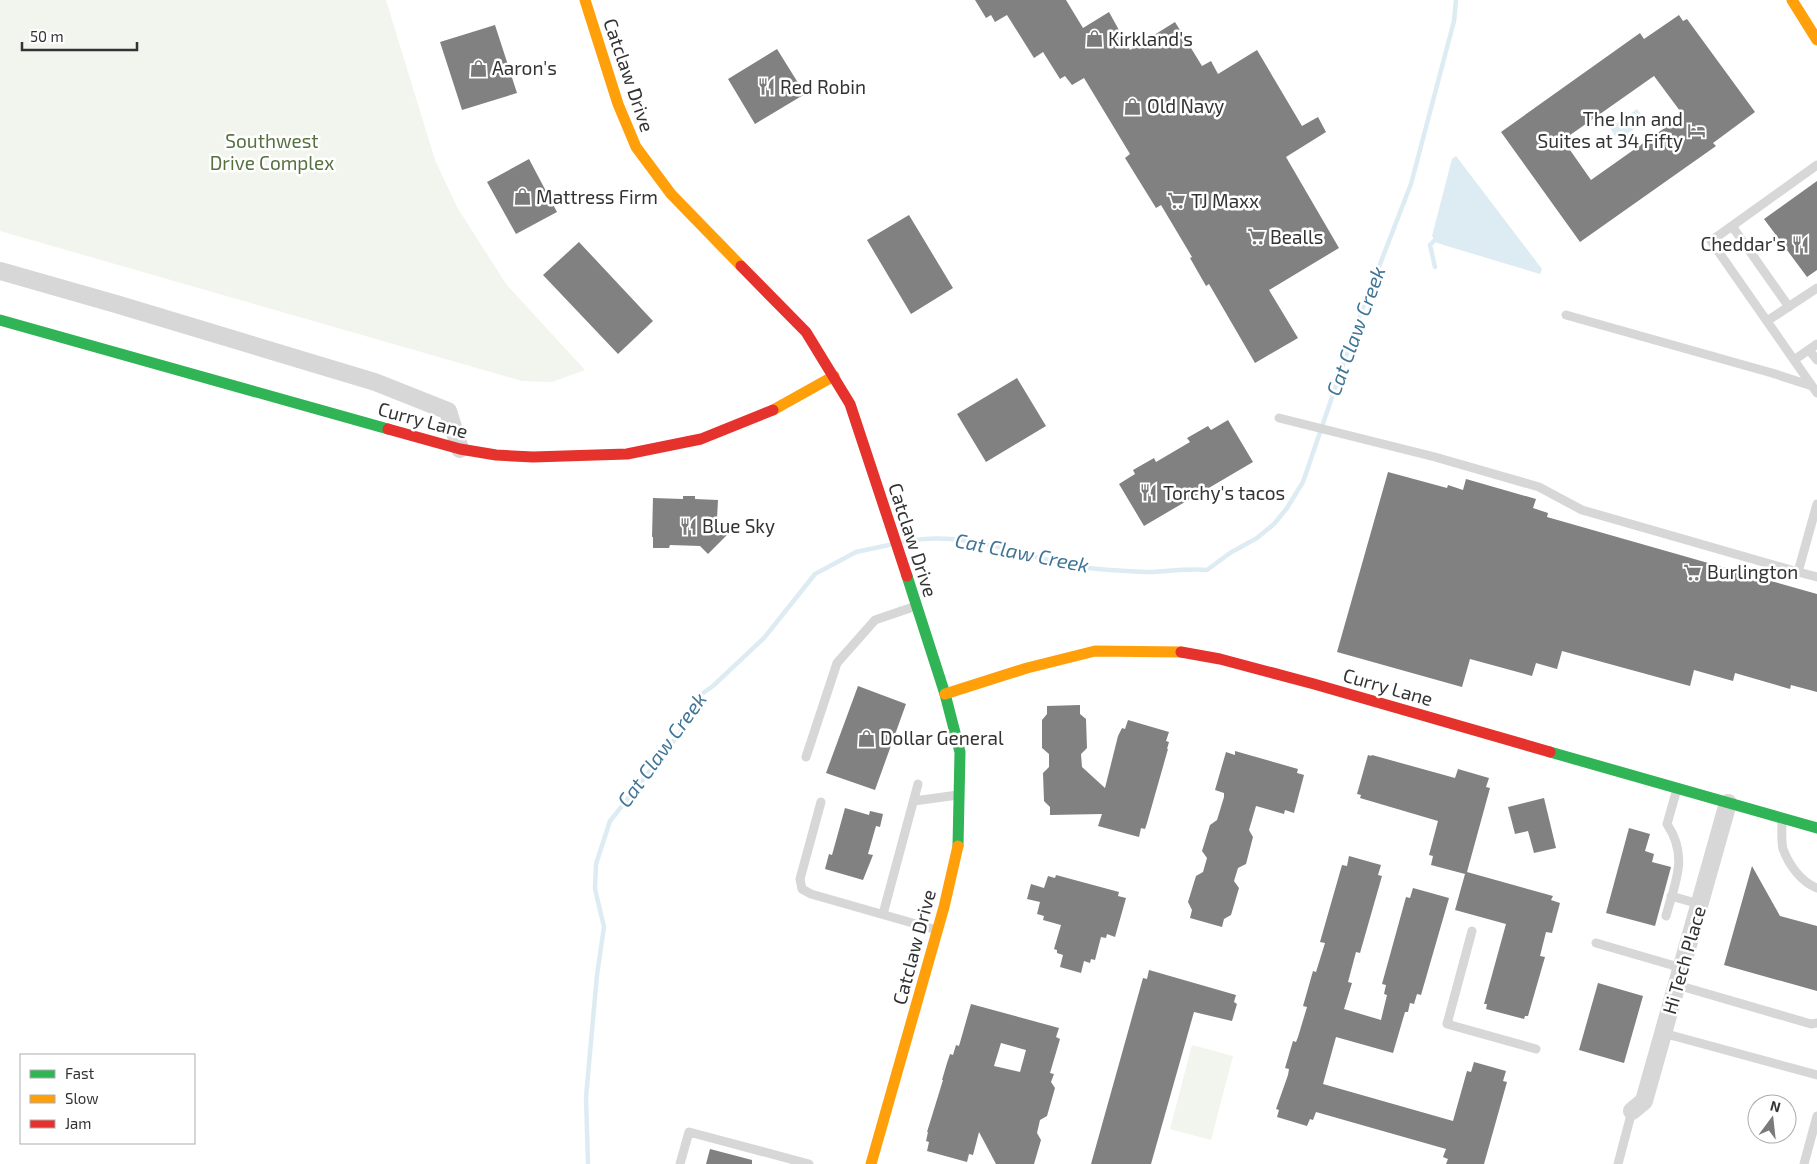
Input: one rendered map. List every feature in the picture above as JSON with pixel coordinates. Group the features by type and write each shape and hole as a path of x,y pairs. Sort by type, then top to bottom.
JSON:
{"street":[{"name":"Catclaw Drive","path":"585,0 618,104 636,147 670,194 806,332 850,404 945,694 960,752 958,848 937,930 871,1164"},
{"path":"1792,0 1817,40"},
{"path":"0,271 374,382 448,411 460,449"},
{"name":"Curry Lane","path":"0,320 460,449 496,455 533,457 627,454 701,439 778,408 834,376"},
{"name":"Curry Lane","path":"945,694 1027,668 1095,651 1182,652 1220,659 1305,682 1817,828"},
{"name":"Hi Tech Place","path":"1632,1111 1644,1101 1728,803"}],"lane":[{"path":"1814,390 1710,240 1817,165"},
{"path":"1732,226 1789,307"},
{"path":"1767,321 1817,288"},
{"path":"1566,315 1772,373 1814,390"},
{"path":"1794,360 1817,344"},
{"path":"1809,350 1817,360 1817,370"},
{"path":"1280,418 1435,457 1539,487 1582,510 1817,577"},
{"path":"1798,572 1817,504"},
{"path":"806,757 837,663 875,620 916,606"},
{"path":"883,914 918,784"},
{"path":"1666,916 1680,858 1676,842 1667,824 1678,789"},
{"path":"914,801 960,794"},
{"path":"821,802 800,878 802,889 811,894 937,930"},
{"path":"1782,818 1783,848 1798,875 1807,884 1817,888"},
{"path":"1671,896 1699,904"},
{"path":"1472,931 1447,1024 1536,1049"},
{"path":"1596,943 1682,968"},
{"path":"1677,985 1812,1024 1817,1023"},
{"path":"1663,1033 1817,1075"},
{"path":"1618,1164 1632,1111"},
{"path":"1804,1164 1817,1116"},
{"path":"680,1164 689,1132 787,1161 809,1164"}],"green space":[{"name":"Southwest Drive Complex","path":"0,0 386,0 435,160 457,207 506,284 585,370 552,382 522,381 0,231"},
{"path":"1192,1045 1233,1056 1211,1140 1170,1129"}],"shaded area":[{"path":"1637,109 1646,121 1618,140 1610,128"},
{"path":"1456,156 1542,269 1540,274 1437,243 1432,236 1452,159"}],"building":[{"path":"975,0 1066,0 1083,28 1109,12 1130,50 1175,22 1202,66 1211,61 1218,74 1257,50 1302,126 1318,117 1326,132 1286,157 1339,248 1269,290 1298,338 1255,363 1209,284 1206,286 1190,258 1192,257 1161,205 1156,208 1125,158 1130,154 1084,78 1072,85 1065,76 1060,79 1043,52 1034,58 1007,15 995,22 991,15 986,18"},
{"name":"The Inn and Suites at 34 Fifty","path":"1679,15 1683,21 1687,19 1755,112 1713,143 1716,146 1580,242 1501,132 1640,33 1644,39","holes":["1654,76 1683,115 1591,180 1563,140"]},
{"name":"Aaron's","path":"495,25 517,93 462,110 440,42"},
{"name":"Red Robin","path":"777,49 805,94 755,124 728,79"},
{"name":"Mattress Firm","path":"529,159 557,212 516,234 487,182"},
{"name":"Cheddar's","path":"1817,181 1817,270 1807,277 1764,219"},
{"path":"909,215 953,288 911,314 867,240"},
{"path":"579,242 653,321 618,354 543,275"},
{"path":"1017,378 1046,426 986,462 957,414"},
{"path":"1228,420 1253,462 1144,526 1119,484 1135,474 1133,470 1154,458 1156,462 1190,442 1187,438 1208,426 1211,430"},
{"path":"1388,472 1447,488 1448,485 1463,490 1466,479 1536,499 1533,508 1548,513 1547,517 1817,594 1817,692 1791,685 1790,689 1735,673 1733,681 1694,670 1690,686 1562,651 1557,669 1536,663 1532,676 1470,659 1462,687 1337,652"},
{"name":"Blue Sky","path":"683,496 695,496 695,499 718,500 717,519 730,532 708,554 700,546 670,545 669,548 653,548 653,498 683,499"},
{"name":"Dollar General","path":"858,686 906,704 875,790 826,773"},
{"path":"1080,705 1080,714 1086,719 1087,748 1081,754 1082,767 1105,788 1118,736 1122,728 1125,729 1128,720 1169,732 1166,741 1169,742 1168,749 1147,823 1145,829 1141,828 1139,837 1098,826 1102,814 1050,815 1050,807 1044,801 1043,773 1049,767 1049,754 1042,748 1042,720 1047,714 1047,706"},
{"path":"1235,751 1298,769 1297,773 1304,775 1294,813 1285,810 1284,814 1256,806 1249,830 1253,837 1246,864 1238,868 1234,881 1239,888 1231,915 1224,919 1222,927 1190,918 1192,910 1188,902 1196,876 1203,872 1207,858 1202,851 1210,825 1217,820 1224,797 1224,793 1215,790 1226,752 1235,755"},
{"path":"1368,755 1455,778 1458,769 1489,778 1486,787 1490,788 1467,872 1553,896 1551,900 1560,903 1552,933 1546,932 1540,956 1545,957 1528,1016 1525,1016 1524,1019 1486,1009 1487,1004 1484,1004 1506,924 1455,910 1465,874 1431,865 1433,856 1429,855 1438,821 1360,798 1361,795 1357,794"},
{"path":"1544,798 1556,848 1534,853 1528,831 1515,834 1508,807"},
{"path":"845,808 869,815 870,811 883,814 880,827 876,826 868,854 873,855 863,880 825,869 829,854 832,855"},
{"path":"1629,828 1650,834 1645,851 1654,854 1652,862 1671,867 1655,926 1606,913"},
{"path":"1349,856 1381,865 1378,875 1382,876 1360,953 1356,952 1348,982 1352,983 1344,1009 1381,1020 1387,995 1384,994 1386,985 1382,984 1406,897 1410,898 1413,888 1449,898 1421,995 1417,994 1414,1004 1410,1003 1408,1012 1405,1012 1393,1053 1336,1037 1323,1084 1453,1121 1467,1071 1471,1072 1474,1062 1506,1071 1503,1081 1507,1082 1484,1164 1446,1164 1448,1159 1443,1157 1446,1149 1316,1112 1313,1120 1310,1119 1307,1126 1277,1117 1279,1110 1276,1109 1289,1069 1285,1068 1293,1041 1296,1042 1298,1037 1307,1007 1303,1006 1313,971 1316,972 1325,943 1320,942 1342,865 1347,866"},
{"path":"1752,866 1780,916 1817,926 1817,991 1724,965"},
{"path":"1056,875 1119,892 1118,896 1126,898 1115,937 1107,934 1106,938 1101,937 1095,960 1091,959 1090,963 1084,961 1081,973 1060,967 1063,955 1057,953 1057,950 1054,949 1061,925 1043,920 1044,916 1037,914 1040,902 1027,899 1031,884 1044,888 1048,876 1055,878"},
{"path":"1149,970 1236,995 1234,1002 1237,1004 1232,1021 1194,1012 1151,1164 1091,1164 1143,978 1147,979"},
{"path":"1598,983 1643,996 1624,1063 1579,1050"},
{"path":"971,1004 1059,1028 1056,1037 1060,1039 1050,1073 1054,1074 1051,1082 1055,1088 1047,1116 1040,1120 1037,1133 1041,1140 1034,1164 996,1164 979,1132 973,1155 969,1154 967,1162 927,1151 929,1142 926,1141 927,1132 947,1063 950,1054 953,1055 956,1045 959,1046","holes":["1001,1043 1026,1050 1020,1072 994,1066"]},
{"path":"710,1149 752,1160 752,1164 706,1164"}],"waterway":[{"name":"Cat Claw Creek","path":"904,542 928,539 974,542 1065,564 1120,571 1207,570 1230,553 1257,538 1274,524 1287,508 1303,482 1358,321 1411,184 1454,21 1456,0"},
{"path":"1435,267 1430,245 1438,237"},
{"name":"Cat Claw Creek","path":"588,1164 586,1097 597,975 604,927 595,889 596,864 610,821 680,733 696,698 713,686 764,638 815,574 856,552 889,545"}],"traffic: fast":[{"path":"0,320 388,429"},
{"path":"907,576 945,694 960,752 958,846"},
{"path":"1550,752 1817,828"}],"traffic: slow":[{"path":"585,0 618,104 636,147 671,194 741,266"},
{"path":"1792,0 1817,40"},
{"path":"773,410 834,376"},
{"path":"945,694 1027,668 1095,651 1181,652"},
{"path":"871,1164 944,907 958,846"}],"traffic: jam":[{"path":"741,266 806,332 850,404 907,576"},
{"path":"388,429 460,449 496,455 533,457 627,454 701,439 773,410"},
{"path":"1181,652 1220,659 1314,684 1550,752"}],"place":[{"name":"Kirkland's","path":"1094,39"},
{"name":"Aaron's","path":"478,68"},
{"name":"Red Robin","path":"766,87"},
{"name":"Old Navy","path":"1133,106"},
{"name":"The Inn and Suites at 34 Fifty","path":"1697,130"},
{"name":"Mattress Firm","path":"522,197"},
{"name":"TJ Maxx","path":"1177,201"},
{"name":"Bealls","path":"1256,237"},
{"name":"Cheddar's","path":"1800,244"},
{"name":"Torchy's tacos","path":"1149,493"},
{"name":"Blue Sky","path":"688,526"},
{"name":"Burlington","path":"1693,572"},
{"name":"Dollar General","path":"866,738"}]}
